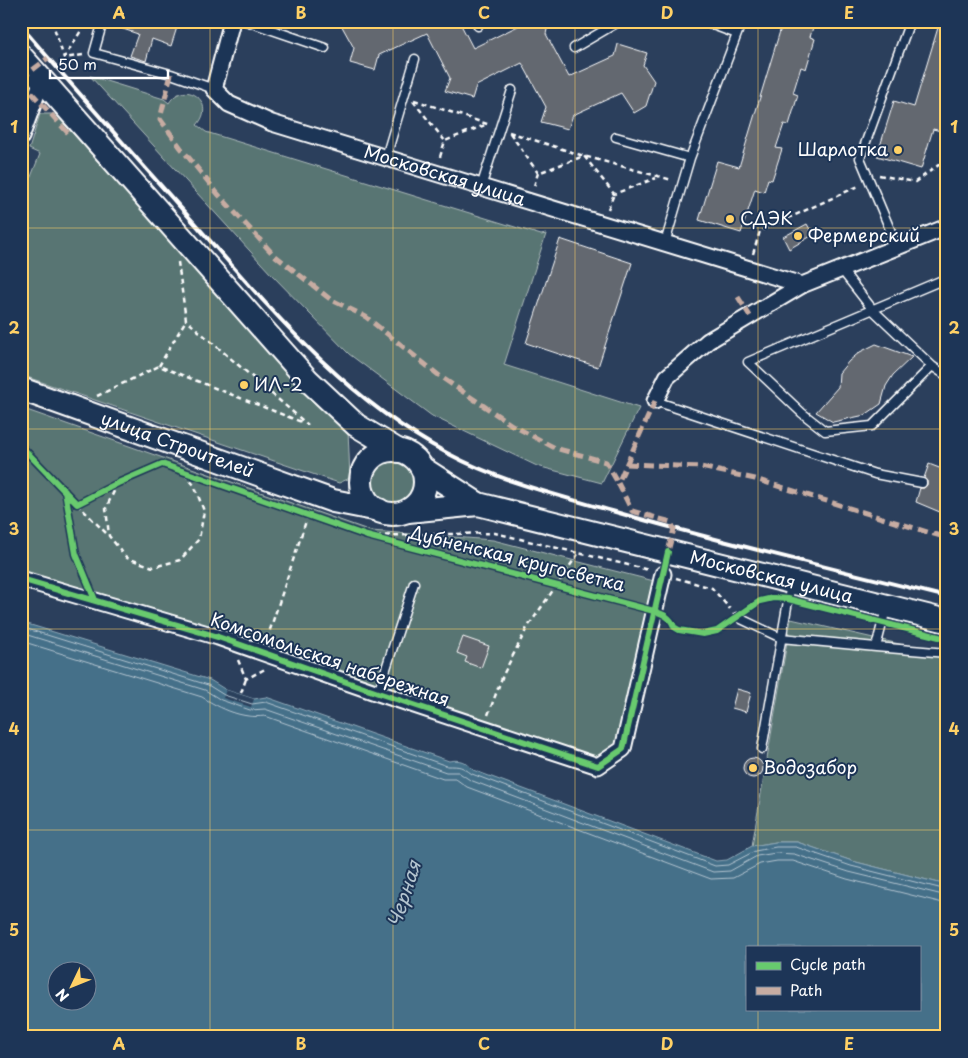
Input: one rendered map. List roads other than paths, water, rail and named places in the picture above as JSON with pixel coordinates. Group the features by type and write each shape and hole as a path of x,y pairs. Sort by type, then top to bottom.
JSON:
{"main road":[{"path":"21,56 308,380 356,425 416,460 422,468 425,477 425,488 422,497 416,505 398,514 388,514 379,510 368,500 356,425"},
{"name":"улица Строителей","path":"21,389 324,497 379,510"},
{"path":"324,497 364,477 371,459 379,453 399,450"},
{"path":"422,468 478,504"},
{"path":"408,510 478,504"},
{"name":"Московская улица","path":"478,504 947,621"}],"street":[{"path":"214,89 232,21"},
{"path":"21,137 42,80"},
{"name":"Московская улица","path":"214,89 229,104 272,123 802,285"},
{"path":"655,401 667,377 685,359 708,341 802,285 840,268 947,227"},
{"name":"Комсомольская набережная","path":"21,580 218,637 378,693 598,766 623,749 663,574"}],"lane":[{"path":"246,21 325,48"},
{"path":"574,48 620,21"},
{"path":"702,21 738,34"},
{"path":"665,243 690,158 742,21"},
{"path":"897,246 860,158 910,21"},
{"name":"Московская улица","path":"100,23 94,53 172,74 214,89"},
{"path":"386,157 414,59"},
{"path":"481,187 512,90"},
{"path":"616,137 690,158"},
{"path":"840,268 873,310 932,366 947,376"},
{"path":"932,366 872,426 825,432 748,362 947,278"},
{"path":"655,401 875,474 922,483"},
{"path":"762,749 791,582"},
{"path":"378,693 414,583"},
{"path":"876,646 886,606"},
{"path":"737,618 781,638 947,653"}],"water":[{"name":"Черная","path":"21,622 210,680 226,690 254,699 266,697 449,761 462,761 473,770 716,861 727,860 752,846 776,842 797,842 852,861 947,885 947,1037 21,1037"}],"railway":[{"path":"21,26 282,321 343,380 375,407 410,431 447,453 487,472 549,493 695,534 947,597"}],"place":[{"name":"Шарлотка","path":"898,150"},
{"name":"СДЭК","path":"730,219"},
{"name":"Фермерский","path":"798,236"},
{"name":"ИЛ-2","path":"244,385"},
{"name":"Водозабор","path":"753,768"}]}
